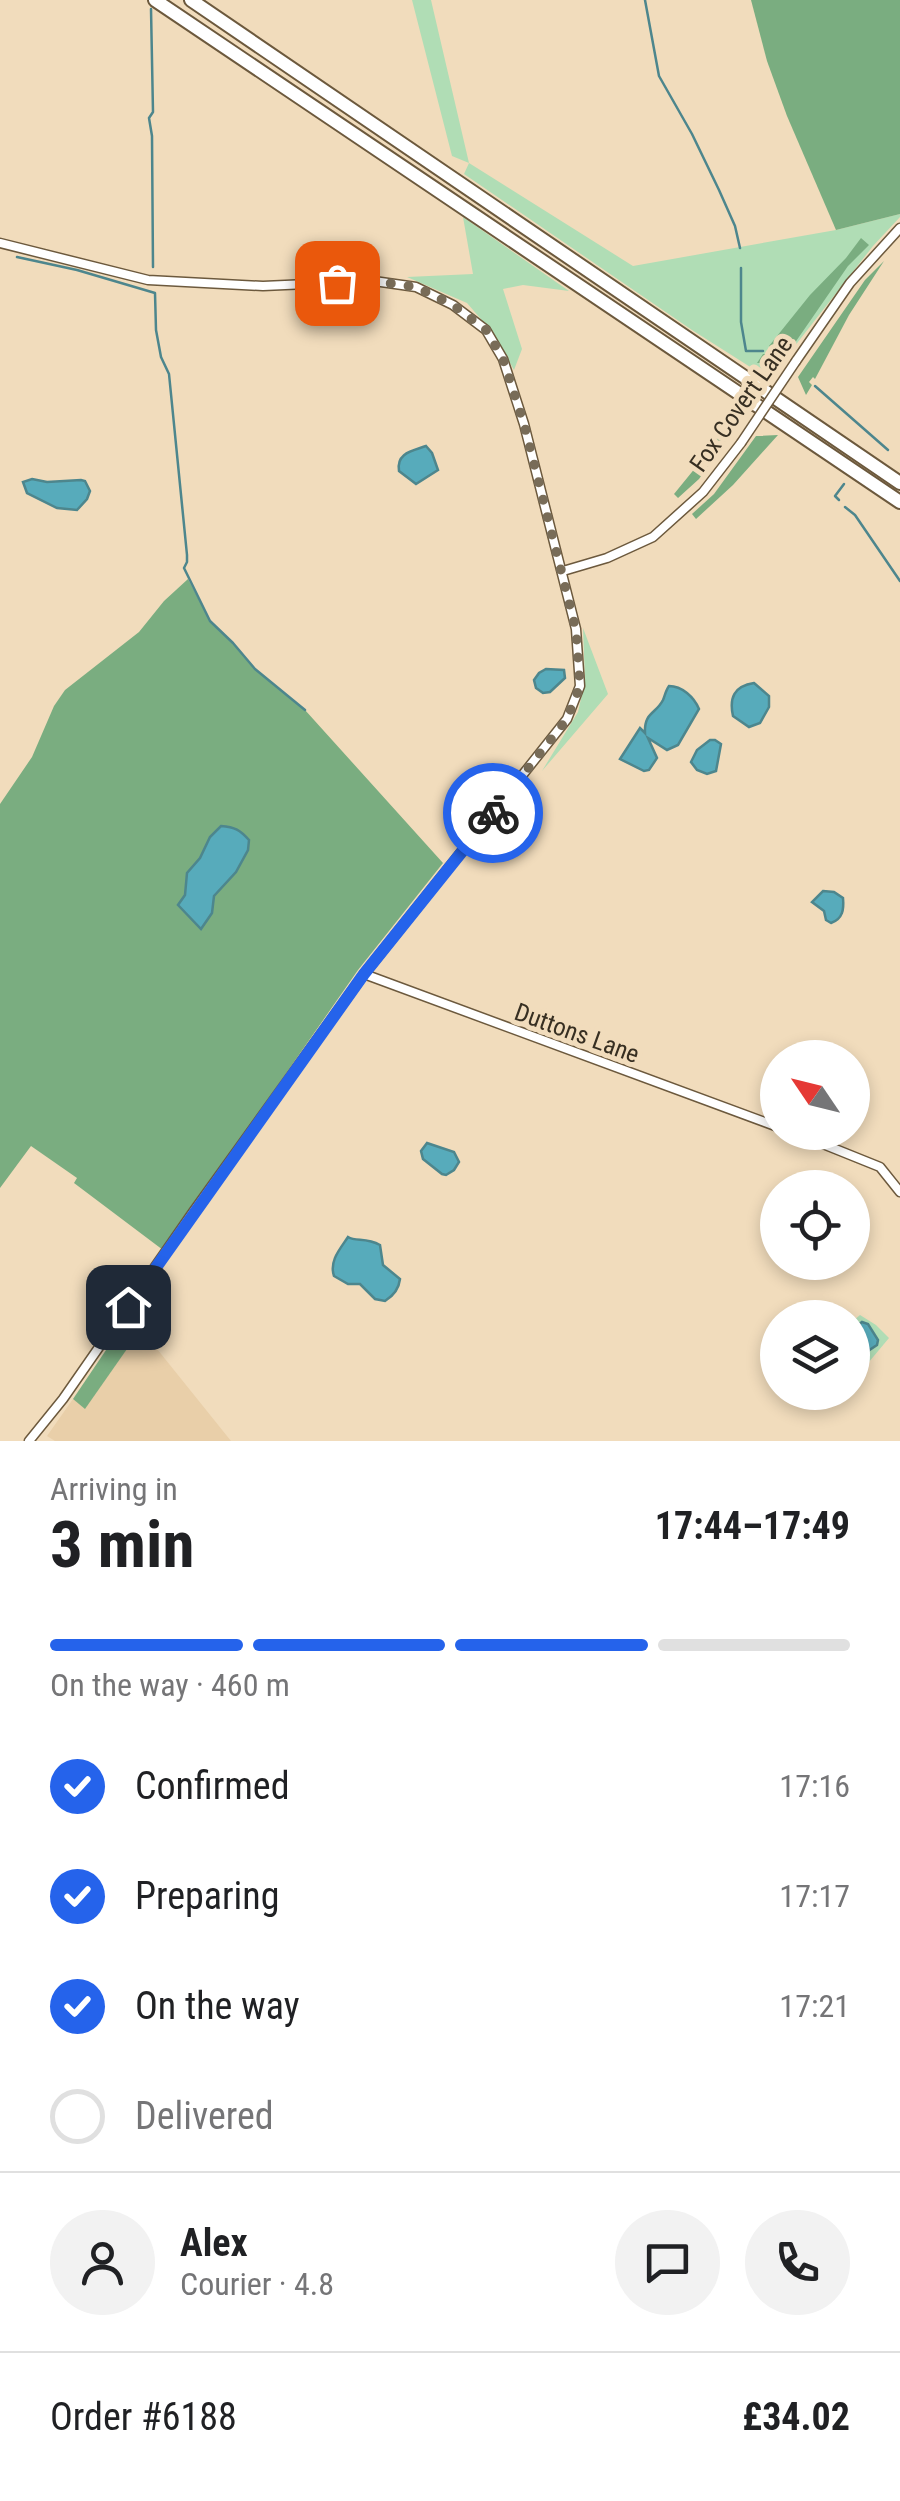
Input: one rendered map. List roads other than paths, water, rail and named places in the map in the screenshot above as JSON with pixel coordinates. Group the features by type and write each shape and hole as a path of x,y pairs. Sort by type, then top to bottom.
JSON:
{"highway":[{"path":"156,0 900,502"},
{"path":"191,0 900,483"}],"street":[{"name":"Fox Covert Lane","path":"563,571 607,558 653,537 703,492 850,284 900,228"},
{"path":"0,242 148,280 263,286 374,281 416,287 453,305 486,330 503,359 524,424 563,571 576,630 580,686 567,719 364,974 63,1399 29,1441"},
{"name":"Duttons Lane","path":"364,974 760,1120"},
{"path":"838,1150 880,1167 900,1192"}],"water":[{"path":"426,446 438,470 416,484 399,471 400,460"},
{"path":"81,480 90,491 77,510 57,508 27,493 23,482"},
{"path":"546,669 564,670 565,678 550,692 543,693 534,680"},
{"path":"754,683 769,696 769,707 760,723 749,727 733,716 732,704 738,690"},
{"path":"669,686 687,693 699,709 678,745 667,750 648,738 657,758 644,771 620,759 640,728 645,733 648,717 660,705"},
{"path":"710,740 721,744 716,771 707,774 691,762 697,750"},
{"path":"221,826 243,834 249,840 248,850 236,872 214,896 212,913 201,929 178,905 185,895 187,873"},
{"path":"823,891 843,898 842,913 831,923 812,902"},
{"path":"427,1143 454,1152 459,1162 454,1170 442,1174 423,1159 421,1151"},
{"path":"348,1237 380,1245 383,1265 400,1279 395,1292 385,1301 375,1299 360,1284 348,1284 334,1276 334,1260"},
{"path":"870,1327 878,1340 870,1350"}],"waterway":[{"path":"645,0 659,76 719,190 740,248"},
{"path":"151,9 153,267"},
{"path":"17,257 155,293 156,330 169,374 187,555 184,568 210,621 255,669 305,710"},
{"path":"741,268 741,322 746,351 763,351"},
{"path":"815,386 888,450"},
{"path":"839,500 835,496 844,484"},
{"path":"845,507 855,515 900,581"}]}
